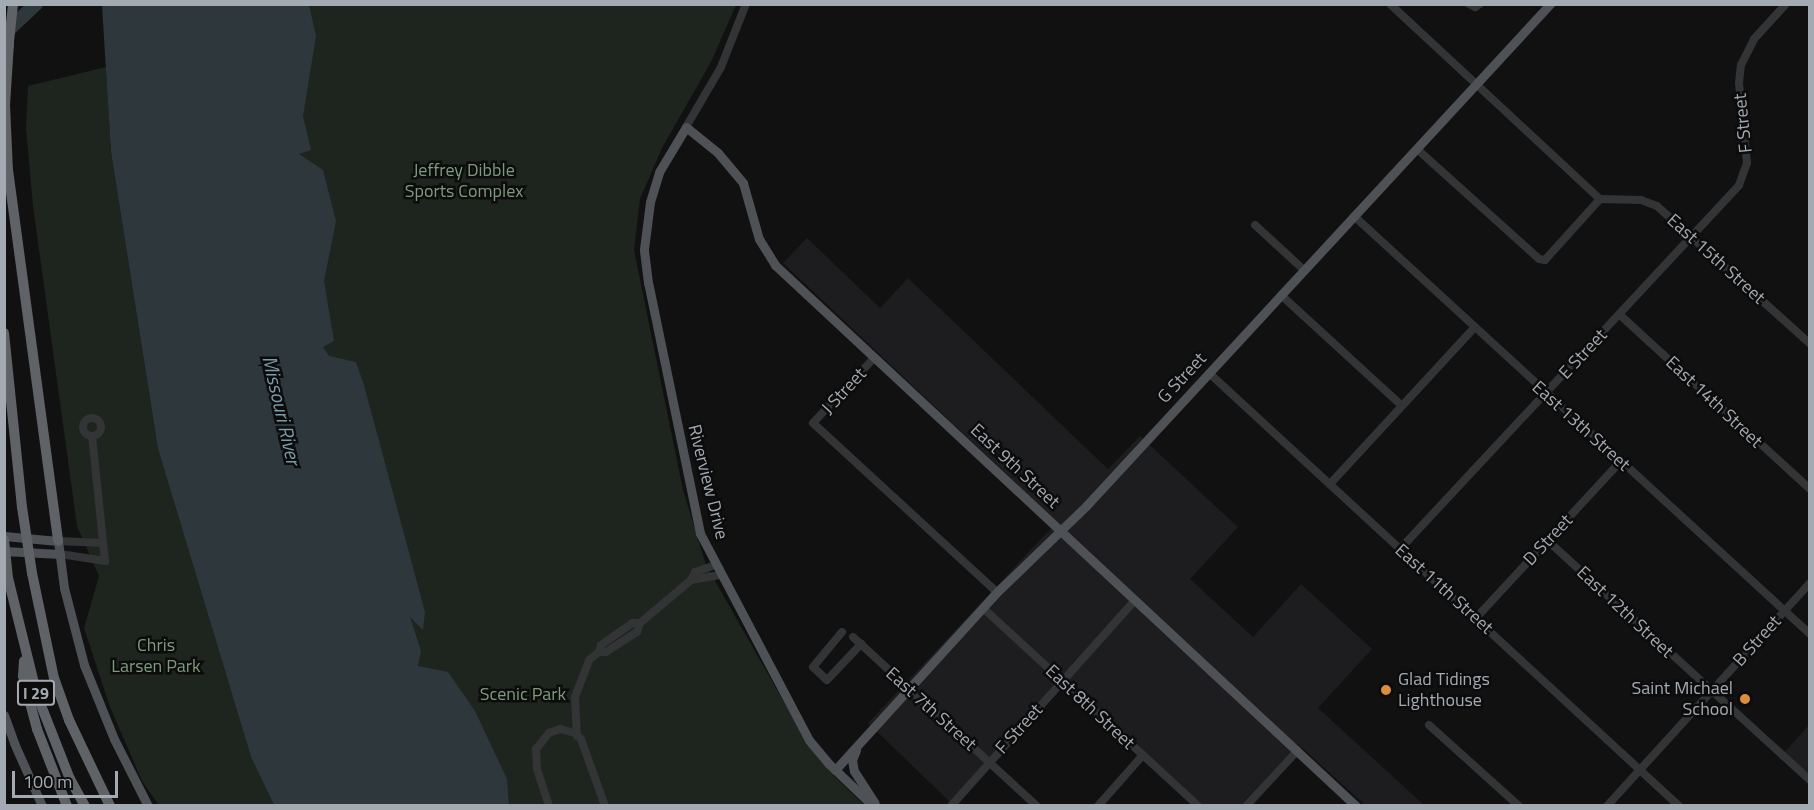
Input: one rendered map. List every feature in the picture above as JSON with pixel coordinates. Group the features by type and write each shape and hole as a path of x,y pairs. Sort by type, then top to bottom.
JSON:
{"highway":[{"path":"4,84 13,4"},
{"path":"9,44 5,105 7,152 58,540"},
{"name":"I 29","path":"4,333 22,507 32,573 54,678 69,720 110,806"},
{"name":"I 29","path":"4,538 8,578 24,649 49,728 70,779 84,803"},
{"path":"24,649 23,676 37,729 67,806"}],"main road":[{"name":"G Street","path":"835,770 997,592 1086,506 1550,4"},
{"name":"East 9th Street","path":"686,127 718,153 743,183 759,239 775,265 1356,806"},
{"name":"Riverview Drive","path":"686,127 659,172 650,202 644,249 648,283 700,533 715,566 789,697 810,740 835,770 874,806"},
{"path":"4,538 58,540 69,608 84,665 114,739 145,805"},
{"path":"4,551 60,554"},
{"path":"4,715 42,806"},
{"path":"857,746 852,760 854,771 874,806"}],"street":[{"path":"686,127 721,68 746,4"},
{"path":"1390,4 1600,199 1545,260 1539,259 1417,149"},
{"path":"1469,4 1475,7 1480,4"},
{"name":"F Street","path":"1691,237 1739,185 1745,174 1748,163 1739,83 1741,65 1754,39 1786,4"},
{"name":"East 15th Street","path":"1600,199 1641,200 1657,206 1809,344"},
{"name":"East 13th Street","path":"1354,216 1809,634"},
{"path":"1255,225 1304,270"},
{"name":"E Street","path":"1400,549 1691,237"},
{"path":"1281,294 1401,405"},
{"name":"East 14th Street","path":"1620,315 1809,489"},
{"path":"1329,484 1474,328"},
{"name":"J Street","path":"874,358 813,423 997,592"},
{"name":"East 11th Street","path":"1209,373 1679,806"},
{"path":"60,554 105,561 92,436"},
{"name":"D Street","path":"1476,618 1620,462"},
{"path":"58,540 104,543"},
{"name":"East 12th Street","path":"1548,541 1809,780"},
{"path":"577,736 577,688 590,660 599,652 601,645 632,623 640,623 691,580 695,572 715,566"},
{"path":"691,580 720,575"},
{"name":"B Street","path":"1607,806 1809,583"},
{"name":"F Street","path":"951,806 1135,600"},
{"name":"East 8th Street","path":"983,608 1198,806"},
{"path":"842,632 813,667 827,680 861,644"},
{"name":"East 7th Street","path":"852,637 1037,806"},
{"path":"1429,725 1519,806"},
{"path":"549,806 537,768 536,749 545,736 554,730 568,730 577,736 584,746 605,806"},
{"path":"1246,806 1298,750"},
{"path":"1098,806 1143,755"}],"shaded area":[{"path":"807,238 880,308 908,278 1108,469 1140,436 1238,527 1190,579 1253,637 1301,584 1372,649 1318,708 1424,805 1365,805 1298,744 1241,805 1193,805 1059,681 950,802 868,723 1057,522 783,263"},
{"path":"1809,725 1809,781 1782,755"}],"green space":[{"path":"261,5 736,5 711,62 662,148 640,199 634,250 683,490 706,565 806,741 835,777 864,805 461,805 323,373"},
{"name":"Chris Larsen Park","path":"106,67 111,152 158,449 251,757 274,805 159,805 142,781 110,707 84,628 99,576 77,526 33,206 26,128 28,86"}],"water":[{"name":"Missouri River","path":"102,5 309,5 316,36 303,116 311,150 299,154 323,170 336,221 324,281 334,341 323,347 329,356 356,362 364,385 425,612 423,630 410,617 421,651 418,666 448,672 475,711 507,779 509,805 274,805 251,757 158,449 111,152"}],"waterway":[{"path":"4,34 36,4"}],"place":[{"name":"Glad Tidings Lighthouse","path":"1386,690"},
{"name":"Saint Michael School","path":"1745,699"}],"park label":[{"name":"Jeffrey Dibble Sports Complex","path":"464,181"},
{"name":"Scenic Park","path":"523,694"}]}
